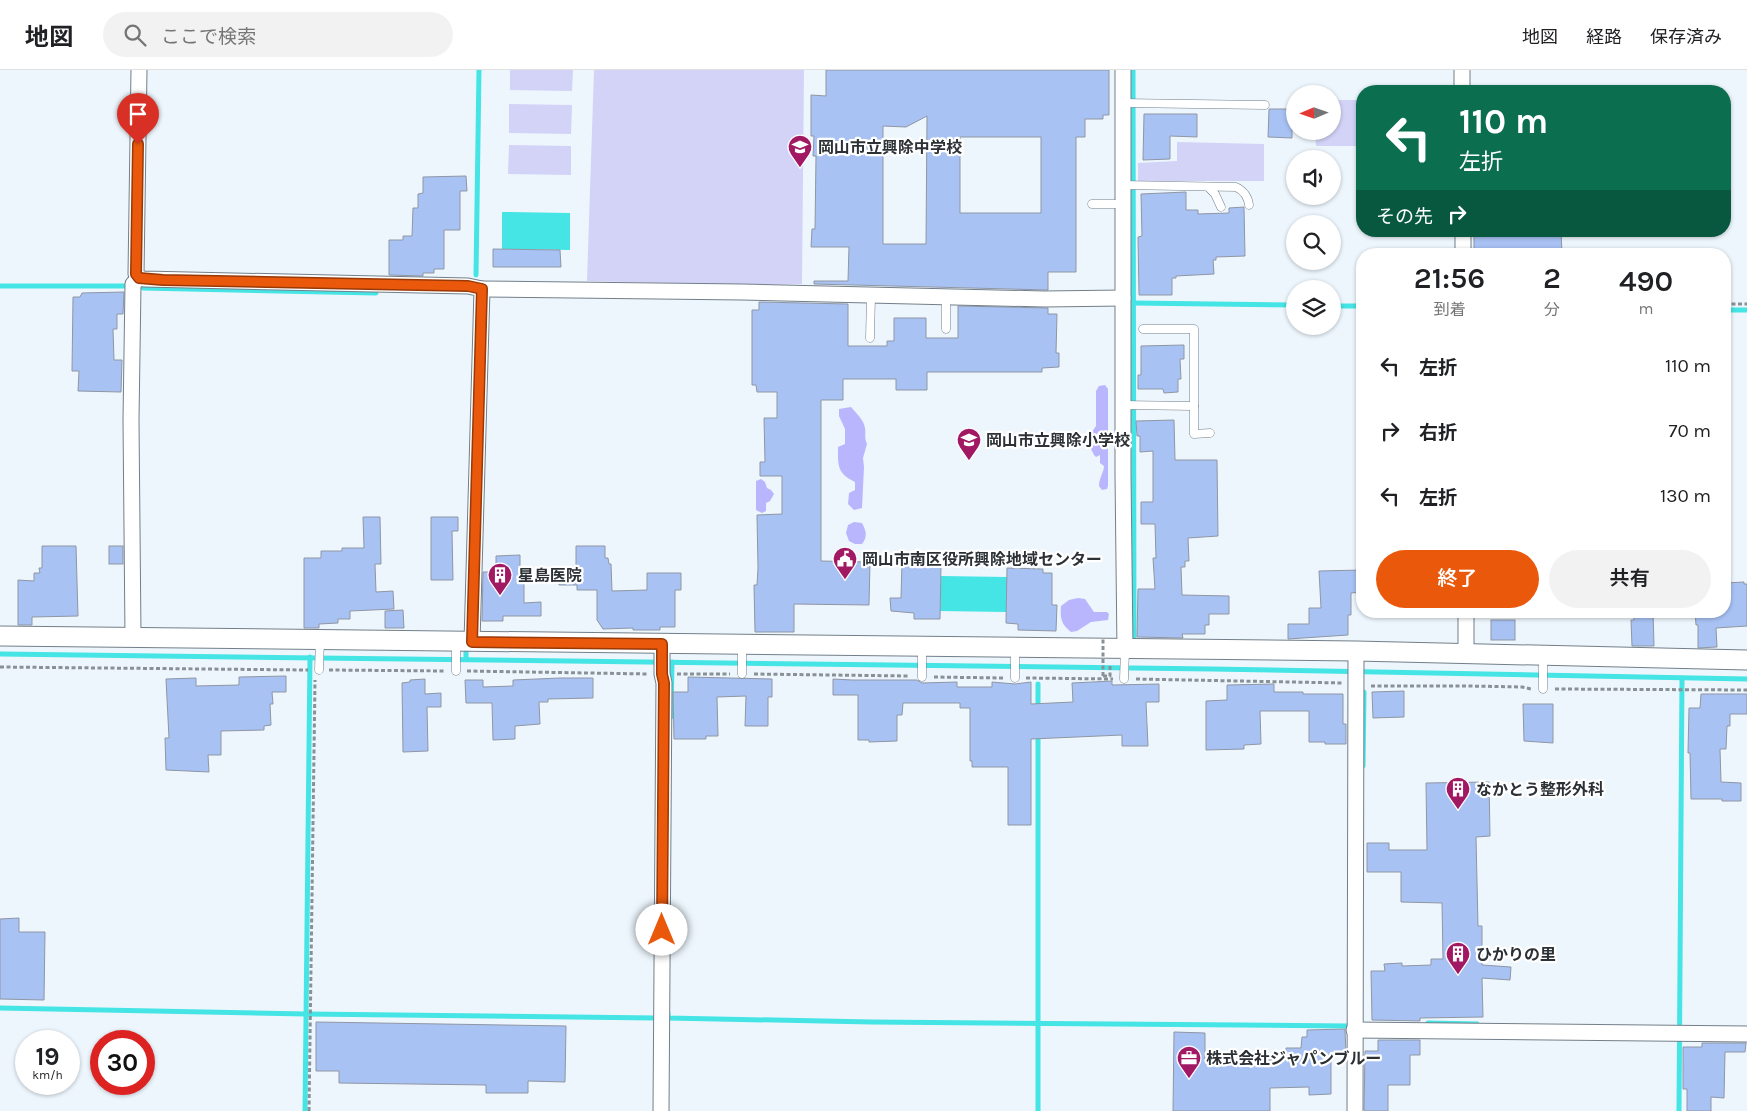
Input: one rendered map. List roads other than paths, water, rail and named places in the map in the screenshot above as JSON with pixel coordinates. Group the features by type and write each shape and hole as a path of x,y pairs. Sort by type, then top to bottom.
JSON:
{"street":[{"path":"139,70 136,274 139,278"},
{"path":"1120,657 1129,405 1123,298 1123,204 1130,186 1130,103 1123,70"},
{"path":"1462,70 1462,85"},
{"path":"139,278 154,280 468,286 482,289 742,292 870,296 1123,298"},
{"path":"133,637 131,498 133,284 139,278"},
{"path":"461,645 482,289"},
{"path":"1466,618 1466,654"},
{"path":"0,636 133,637 320,645 461,645 1120,657 1359,670 1466,654 1543,662 1747,660"},
{"path":"661,1111 664,683 659,672 662,649"},
{"path":"1355,1111 1354,1030 1359,670"},
{"path":"1354,1030 1747,1034"}],"lane":[{"path":"1130,103 1265,105"},
{"path":"1130,186 1236,187 1247,195 1249,205"},
{"path":"1208,187 1215,194 1221,207"},
{"path":"1092,204 1123,204"},
{"path":"870,296 870,338"},
{"path":"946,297 946,329"},
{"path":"1143,329 1194,329 1194,434 1210,434"},
{"path":"1129,405 1194,406"},
{"path":"319,668 320,645"},
{"path":"456,669 461,645"},
{"path":"742,651 742,672"},
{"path":"922,654 922,674"},
{"path":"1015,655 1015,676"},
{"path":"1120,657 1124,677"},
{"path":"1543,662 1543,686"}],"water":[{"path":"502,212 570,213 570,250 502,249"},
{"path":"941,576 1007,577 1006,612 940,611"}],"waterway":[{"path":"476,275 479,70"},
{"path":"1133,70 1134,640"},
{"path":"0,286 126,286"},
{"path":"143,288 376,293"},
{"path":"1133,303 1286,305"},
{"path":"1341,306 1356,306"},
{"path":"1731,310 1747,310"},
{"path":"466,651 466,659"},
{"path":"0,654 1212,669 1747,679"},
{"path":"305,1111 310,657"},
{"path":"671,717 672,662"},
{"path":"1679,1111 1682,678"},
{"path":"1038,684 1038,711"},
{"path":"1363,766 1364,692"},
{"path":"1038,734 1038,1111"},
{"path":"0,1008 656,1018"},
{"path":"668,1013 668,1018 872,1022 1347,1026"},
{"path":"1428,1023 1477,1024"}],"place":[{"name":"岡山市立興除中学校","path":"800,168"},
{"name":"岡山市立興除小学校","path":"969,461"},
{"name":"岡山市南区役所興除地域センター","path":"845,580"},
{"name":"星島医院","path":"500,596"},
{"name":"なかとう整形外科","path":"1458,810"},
{"name":"ひかりの里","path":"1458,975"},
{"name":"株式会社ジャパンブルー","path":"1189,1079"}]}
